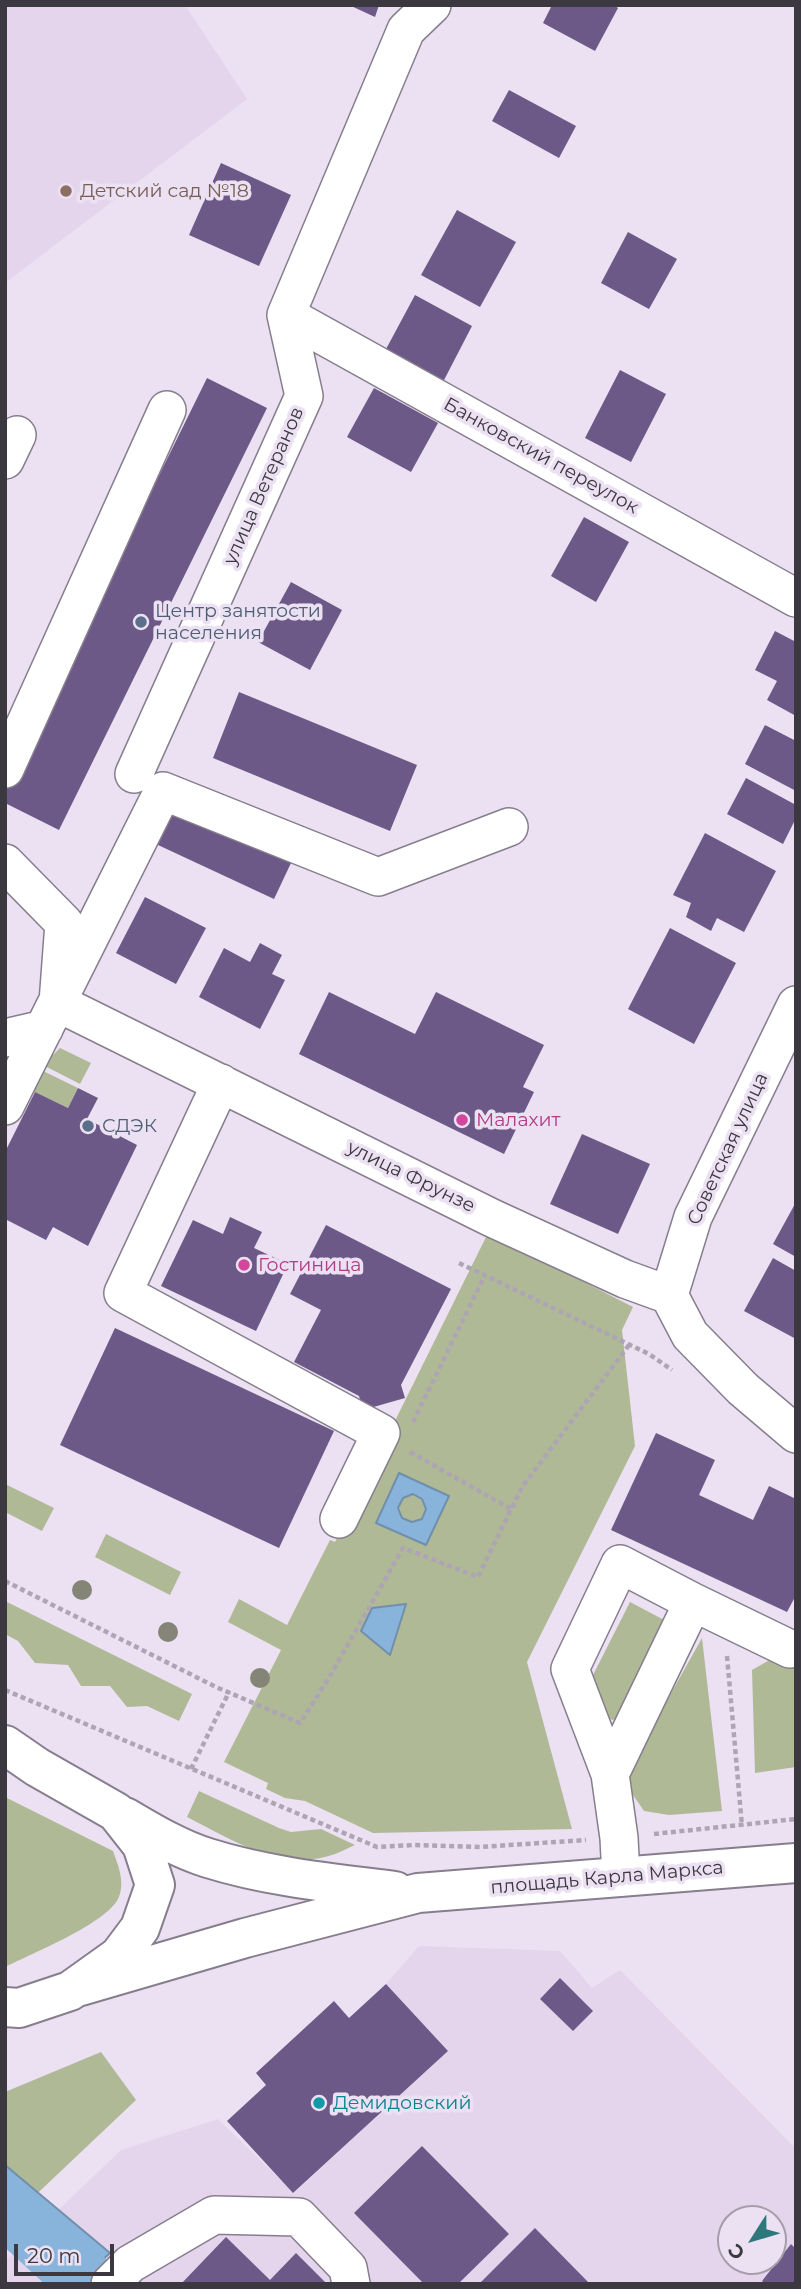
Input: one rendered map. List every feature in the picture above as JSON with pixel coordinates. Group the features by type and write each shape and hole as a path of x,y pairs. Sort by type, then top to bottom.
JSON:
{"main road":[{"path":"5,1745 21,1766 116,1812 162,1839 207,1858 289,1878 418,1894"},
{"path":"77,1987 119,1956 140,1928 155,1885 142,1845 116,1812"},
{"name":"площадь Карла Маркса","path":"418,1894 796,1863"},
{"path":"10,2009 245,1938 418,1894"}],"street":[{"path":"286,314 407,30 432,5"},
{"name":"Банковский переулок","path":"286,314 796,598"},
{"name":"улица Ветеранов","path":"134,774 304,396 286,314"},
{"path":"5,769 167,410"},
{"path":"5,1106 163,791 378,877 509,827"},
{"path":"5,863 64,923 51,1016"},
{"name":"Советская улица","path":"669,1295 693,1217 796,1005"},
{"path":"5,1038 51,1016"},
{"name":"улица Фрунзе","path":"51,1016 221,1083 492,1218 625,1279 669,1295"},
{"path":"221,1083 123,1293 381,1433 339,1519"},
{"path":"669,1295 690,1335 743,1389 796,1434"},
{"path":"621,1877 619,1838 610,1774 570,1669 620,1564 790,1649"},
{"path":"610,1774 708,1609"},
{"path":"120,2274 214,2215 299,2217 348,2268 351,2284"}],"path":[{"path":"459,1263 649,1354 680,1376"},
{"path":"411,1428 485,1275"},
{"path":"5,1581 229,1692 300,1723 403,1548 478,1577 522,1487 629,1345"},
{"path":"402,1448 511,1509"},
{"path":"708,1609 742,1826"},
{"path":"5,1690 377,1847 414,1844 481,1847 619,1838 796,1819"},
{"path":"191,1769 229,1692"}],"shaded area":[{"name":"Детский сад №18","path":"5,5 185,5 247,99 5,283"},
{"path":"419,1946 560,1951 592,1988 620,1970 796,2149 796,2284 5,2284 5,2261 121,2150 218,2119 294,2193 448,2051 386,1984"}],"green space":[{"path":"60,1048 91,1063 80,1084 43,1065"},
{"path":"39,1069 78,1088 68,1108 26,1088"},
{"path":"488,1233 633,1307 622,1330 635,1446 527,1662 572,1829 373,1833 305,1801 285,1798 266,1789 268,1783 224,1762 281,1650 228,1622 239,1599 287,1625 330,1540 335,1542"},
{"path":"5,1484 54,1508 42,1531 5,1512"},
{"path":"106,1534 181,1572 170,1595 95,1557"},
{"path":"5,1601 192,1694 179,1721 147,1706 127,1707 110,1686 81,1686 68,1665 35,1663 18,1641 5,1634"},
{"path":"630,1602 666,1621 618,1717 613,1720 606,1718 591,1679"},
{"path":"702,1638 722,1811 669,1815 644,1811 631,1792 629,1768"},
{"path":"796,1645 796,1767 755,1773 752,1670"},
{"path":"199,1791 279,1828 291,1832 321,1829 355,1845 329,1856 306,1860 270,1855 236,1842 187,1817"},
{"path":"5,1797 113,1851 121,1887 118,1899 111,1909 99,1918 5,1967"},
{"path":"101,2052 136,2100 5,2224 5,2092"}],"water":[{"path":"399,1473 449,1496 426,1545 376,1523","holes":["413,1494 422,1499 426,1509 422,1519 412,1522 402,1518 398,1508 403,1498"]},
{"path":"406,1604 390,1655 361,1631 372,1608"},
{"path":"5,2165 110,2253 76,2284 67,2284 5,2228"}],"building":[{"path":"349,5 379,5 375,17"},
{"path":"552,5 614,5 618,8 595,51 543,23"},
{"path":"509,90 576,126 559,158 492,121"},
{"path":"221,163 291,195 259,266 189,235"},
{"path":"457,210 516,242 480,307 421,275"},
{"path":"628,232 677,259 649,309 601,283"},
{"path":"415,295 472,326 443,382 385,351"},
{"path":"620,370 666,394 631,462 585,438"},
{"path":"207,378 267,408 59,830 5,803 5,788"},
{"path":"374,388 438,423 411,472 347,437"},
{"path":"584,517 629,542 596,602 551,576"},
{"path":"291,582 342,610 310,670 258,642"},
{"path":"775,631 796,642 796,716 767,700 777,681 755,670"},
{"path":"239,692 417,765 390,831 213,758"},
{"path":"765,725 796,741 796,791 745,764"},
{"path":"746,778 796,805 796,818 783,844 727,814"},
{"path":"160,803 291,863 274,899 143,838"},
{"path":"705,833 776,871 744,932 717,918 711,931 686,917 691,903 673,895"},
{"path":"145,897 206,928 176,984 116,953"},
{"path":"670,928 736,963 694,1044 628,1009"},
{"path":"260,943 282,955 272,974 285,980 260,1029 199,997 224,948 250,962"},
{"path":"329,992 415,1034 436,992 544,1045 523,1087 534,1092 504,1154 299,1054"},
{"path":"78,1088 98,1098 87,1119 137,1145 88,1246 53,1227 46,1240 5,1219 5,1152 35,1092 68,1108"},
{"path":"582,1134 650,1164 618,1234 550,1204"},
{"path":"796,1202 796,1257 773,1244"},
{"path":"230,1217 262,1232 254,1248 288,1264 256,1331 161,1286 193,1220 223,1234"},
{"path":"326,1225 451,1289 401,1385 405,1398 363,1410 359,1396 294,1362 321,1310 290,1294"},
{"path":"773,1258 796,1271 796,1339 744,1311"},
{"path":"115,1328 334,1431 279,1548 60,1445"},
{"path":"656,1433 715,1460 699,1495 753,1520 769,1486 796,1499 796,1595 787,1612 611,1530"},
{"path":"560,1978 593,2011 573,2031 540,1999"},
{"name":"Демидовский","path":"386,1984 448,2051 293,2193 227,2121 266,2085 256,2073 334,2001 349,2018"},
{"path":"422,2146 509,2234 458,2284 424,2284 354,2213"},
{"path":"535,2228 590,2284 479,2284"},
{"path":"226,2237 270,2280 296,2253 327,2284 181,2284"},
{"path":"791,2244 796,2249 796,2284 765,2284 762,2281 767,2275 787,2275 787,2249"}],"waterway":[{"path":"5,2207 89,2284"}],"place":[{"name":"Детский сад №18","path":"66,191"},
{"name":"Центр занятости населения","path":"141,622"},
{"name":"Малахит","path":"462,1120"},
{"name":"СДЭК","path":"88,1126"},
{"name":"Гостиница","path":"244,1265"},
{"name":"Демидовский","path":"319,2103"}]}
